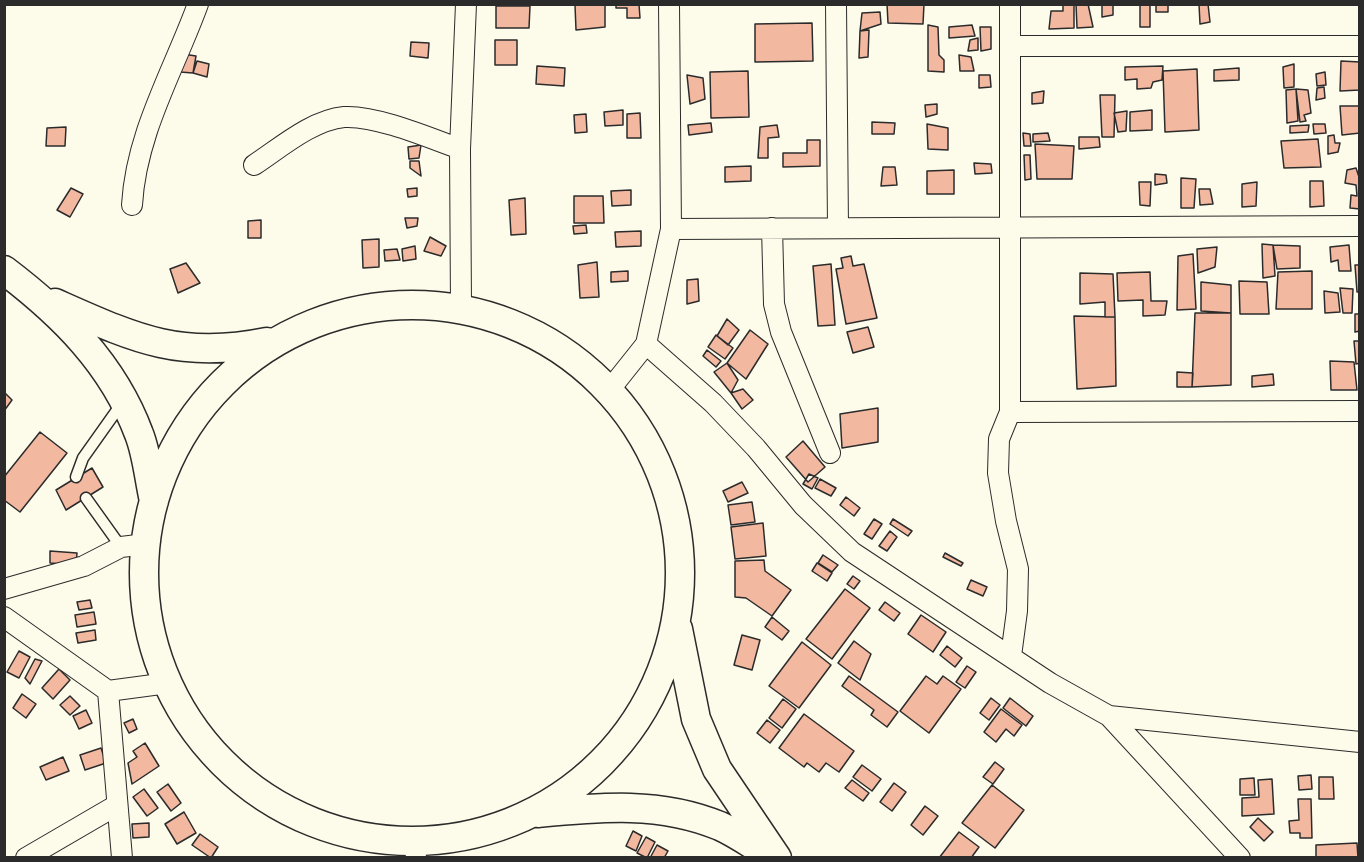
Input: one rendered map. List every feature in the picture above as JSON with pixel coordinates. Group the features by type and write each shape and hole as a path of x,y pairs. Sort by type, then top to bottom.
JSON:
{"street":[{"path":"132,205 134,175 144,138 168,73 198,4"},
{"path":"461,307 460,149 466,4"},
{"path":"608,393 646,344 671,229 669,4"},
{"path":"836,4 838,228"},
{"path":"1010,4 1010,412 999,439 998,473 1006,521 1018,569 1017,611 1011,656"},
{"path":"1010,46 1359,46"},
{"path":"254,165 313,127 344,117 415,132 460,149"},
{"path":"671,229 1359,226"},
{"path":"772,228 774,303 781,332 830,453"},
{"path":"4,270 39,297 104,365 124,400 140,436 154,501"},
{"path":"39,297 145,340 176,348 212,350 275,341"},
{"path":"413,302 461,307 526,328 584,365 608,393 654,454 670,496 679,541 681,586 676,622 662,674 630,731 584,781 533,814 476,835 415,850 355,836 307,820 246,784 215,755 189,721 168,683 150,631 145,588 133,545 154,501 169,459 187,426 209,396 236,369 275,341 318,320 365,306 413,302"},
{"path":"646,344 713,403 756,448 803,505 852,552 1050,683 1109,716 1239,858"},
{"path":"1010,412 1359,411"},
{"path":"4,589 84,566 133,545"},
{"path":"4,617 108,691 168,683"},
{"path":"676,622 696,719 717,769 775,858"},
{"path":"108,691 122,858"},
{"path":"1109,716 1359,742"},
{"path":"26,858 117,805"},
{"path":"533,814 597,807 642,806 720,826 775,858"}],"lane":[{"path":"76,477 83,458 124,400"},
{"path":"86,498 133,545"}],"building":[{"path":"605,4 605,27 576,30 575,5"},
{"path":"616,4 639,4 640,18 627,18 627,8 616,8"},
{"path":"887,4 924,4 923,24 888,23"},
{"path":"1063,4 1074,4 1074,28 1049,29 1051,11 1063,11"},
{"path":"1076,4 1088,4 1093,27 1077,28"},
{"path":"1102,4 1113,4 1113,15 1102,17"},
{"path":"1140,4 1150,4 1150,27 1140,27"},
{"path":"1156,4 1168,4 1168,12 1156,12"},
{"path":"1199,4 1208,4 1210,22 1200,24"},
{"path":"496,6 530,6 529,28 496,28"},
{"path":"880,12 881,24 860,31 862,13"},
{"path":"812,23 813,61 755,62 755,24"},
{"path":"928,25 938,27 939,55 944,60 944,72 928,71"},
{"path":"972,25 975,36 949,38 949,27"},
{"path":"980,27 991,27 991,49 981,51"},
{"path":"869,30 868,57 859,58 860,31"},
{"path":"978,38 978,50 968,51 970,40"},
{"path":"495,40 517,40 517,65 495,65"},
{"path":"411,42 429,43 428,58 410,56"},
{"path":"183,54 196,56 193,73 180,72"},
{"path":"959,55 971,57 974,71 960,71"},
{"path":"197,61 209,64 207,77 193,73"},
{"path":"1341,61 1360,62 1360,90 1340,91"},
{"path":"1294,64 1294,87 1284,88 1283,67"},
{"path":"537,66 565,68 564,86 536,84"},
{"path":"1163,66 1162,80 1153,82 1151,88 1137,89 1137,79 1125,80 1125,67"},
{"path":"1239,68 1239,80 1214,81 1214,70"},
{"path":"1197,69 1199,130 1165,132 1163,71"},
{"path":"748,71 749,117 711,118 710,72"},
{"path":"1325,72 1326,85 1317,86 1316,74"},
{"path":"687,75 703,78 705,99 690,104"},
{"path":"979,75 990,75 991,87 979,88"},
{"path":"1324,87 1325,98 1316,100 1317,88"},
{"path":"1296,89 1298,121 1287,123 1286,90"},
{"path":"1296,89 1308,90 1311,113 1304,115 1306,121 1300,122"},
{"path":"1044,91 1043,103 1032,104 1032,93"},
{"path":"1100,95 1115,95 1114,137 1102,137"},
{"path":"937,104 937,114 926,117 925,105"},
{"path":"1340,106 1360,106 1360,133 1342,135"},
{"path":"623,110 623,125 605,126 604,112"},
{"path":"1152,110 1152,130 1130,131 1130,112"},
{"path":"1127,111 1126,131 1118,132 1114,113"},
{"path":"640,113 641,138 627,138 627,114"},
{"path":"586,114 587,132 575,133 574,115"},
{"path":"872,122 895,123 894,134 872,134"},
{"path":"711,123 712,132 689,135 688,125"},
{"path":"927,124 948,128 948,150 928,149"},
{"path":"1313,124 1325,124 1326,133 1314,134"},
{"path":"777,125 779,137 768,138 768,158 758,158 760,127"},
{"path":"1309,125 1308,132 1290,133 1290,126"},
{"path":"66,127 65,146 46,146 47,128"},
{"path":"1023,133 1030,134 1031,146 1024,146"},
{"path":"1048,133 1050,141 1033,142 1033,134"},
{"path":"1334,135 1335,143 1340,143 1338,152 1328,154 1328,136"},
{"path":"1079,137 1099,137 1100,147 1079,149"},
{"path":"1318,139 1321,167 1284,168 1281,141"},
{"path":"807,140 820,140 820,166 783,167 783,153 807,153"},
{"path":"1035,144 1074,146 1072,179 1037,179"},
{"path":"421,145 419,158 409,159 408,147"},
{"path":"1024,155 1030,155 1031,179 1025,180"},
{"path":"410,161 419,161 421,176 410,168"},
{"path":"974,163 991,164 992,173 975,174"},
{"path":"751,166 751,181 725,182 725,167"},
{"path":"883,167 895,167 897,185 881,186"},
{"path":"1356,168 1360,180 1360,209 1350,208 1351,195 1357,196 1356,185 1345,183 1347,170"},
{"path":"954,170 954,194 927,194 927,171"},
{"path":"1155,174 1166,175 1167,183 1155,185"},
{"path":"1181,178 1196,179 1194,208 1181,208"},
{"path":"1310,181 1323,181 1324,206 1310,207"},
{"path":"1139,182 1151,182 1150,206 1140,205"},
{"path":"1257,182 1256,206 1242,207 1242,184"},
{"path":"71,188 83,194 70,217 57,210"},
{"path":"417,188 417,196 408,197 407,189"},
{"path":"1199,189 1210,189 1213,204 1200,205"},
{"path":"631,190 631,205 612,206 611,191"},
{"path":"574,196 603,196 604,223 574,223"},
{"path":"525,198 526,234 511,235 509,200"},
{"path":"405,218 418,218 417,226 407,228"},
{"path":"261,220 261,238 248,238 248,221"},
{"path":"586,225 587,233 574,234 573,226"},
{"path":"641,231 641,246 616,247 615,232"},
{"path":"430,237 446,246 441,256 424,251"},
{"path":"379,239 379,267 363,268 362,240"},
{"path":"1262,244 1273,245 1275,276 1263,278"},
{"path":"1273,245 1300,246 1300,268 1277,269"},
{"path":"1349,245 1351,271 1339,271 1338,260 1331,262 1330,247"},
{"path":"415,246 416,259 403,261 402,249"},
{"path":"1217,247 1215,267 1198,273 1197,249"},
{"path":"397,249 400,260 385,261 384,250"},
{"path":"1193,254 1196,309 1177,310 1178,256"},
{"path":"851,256 853,266 864,264 877,318 846,324 836,269 843,268 841,258"},
{"path":"597,262 599,297 580,298 578,265"},
{"path":"186,263 200,283 178,293 170,269"},
{"path":"831,264 835,325 818,326 813,266"},
{"path":"1355,265 1360,265 1360,292 1357,292"},
{"path":"628,271 628,281 611,282 611,272"},
{"path":"1312,271 1312,309 1276,309 1278,272"},
{"path":"1150,272 1151,301 1167,301 1165,315 1143,316 1143,300 1118,301 1117,273"},
{"path":"1080,273 1113,274 1115,317 1105,317 1105,302 1080,304"},
{"path":"698,279 699,301 687,304 687,280"},
{"path":"1239,281 1267,282 1269,314 1240,314"},
{"path":"1201,282 1231,285 1231,313 1201,311"},
{"path":"1340,288 1353,289 1352,313 1343,313"},
{"path":"1324,291 1338,293 1340,312 1325,313"},
{"path":"1195,313 1231,313 1231,385 1192,387"},
{"path":"1355,314 1360,314 1360,331 1355,332"},
{"path":"1074,316 1115,317 1116,386 1077,389"},
{"path":"727,319 739,330 728,345 717,336"},
{"path":"868,327 874,347 853,353 847,332"},
{"path":"750,330 768,344 746,379 727,363"},
{"path":"716,335 733,348 725,359 708,347"},
{"path":"1354,341 1360,341 1360,363 1356,364"},
{"path":"707,350 721,361 716,367 703,356"},
{"path":"1330,361 1354,362 1357,390 1331,390"},
{"path":"727,363 738,380 731,393 714,372"},
{"path":"1177,372 1193,373 1192,387 1177,387"},
{"path":"1273,374 1274,385 1252,387 1252,376"},
{"path":"743,389 753,400 742,409 731,393"},
{"path":"4,392 12,400 4,411"},
{"path":"878,408 878,442 842,448 840,414"},
{"path":"40,432 67,453 20,512 4,500 4,477"},
{"path":"803,441 825,467 808,482 786,457"},
{"path":"92,468 103,487 66,510 56,490"},
{"path":"809,474 818,478 812,489 803,484"},
{"path":"820,479 836,488 831,496 815,488"},
{"path":"742,482 748,493 728,502 723,491"},
{"path":"846,497 860,508 854,516 840,505"},
{"path":"752,502 755,522 731,525 728,505"},
{"path":"874,519 882,524 872,539 864,534"},
{"path":"893,519 912,531 908,536 890,524"},
{"path":"763,523 766,556 735,559 731,527"},
{"path":"890,531 897,537 887,551 879,546"},
{"path":"50,551 77,553 76,565 50,563"},
{"path":"945,553 963,563 961,566 943,557"},
{"path":"823,555 838,565 832,572 818,563"},
{"path":"764,560 765,571 791,590 772,616 746,598 735,597 735,561"},
{"path":"817,563 832,573 827,581 812,571"},
{"path":"853,576 860,581 854,589 847,584"},
{"path":"971,580 987,587 983,596 967,589"},
{"path":"845,589 870,608 832,659 806,639"},
{"path":"90,600 92,608 79,610 77,602"},
{"path":"885,602 900,613 894,621 879,610"},
{"path":"94,612 96,624 77,627 75,615"},
{"path":"921,615 946,632 933,652 908,634"},
{"path":"772,617 789,631 782,640 765,627"},
{"path":"95,630 96,640 78,643 76,633"},
{"path":"742,635 760,640 752,670 734,665"},
{"path":"854,641 871,654 860,680 838,663"},
{"path":"802,642 831,665 799,708 769,686"},
{"path":"947,646 962,658 955,667 940,655"},
{"path":"19,651 30,657 19,678 7,672"},
{"path":"35,659 42,661 30,684 25,678"},
{"path":"967,666 976,672 965,688 956,682"},
{"path":"59,669 70,680 53,699 42,688"},
{"path":"849,676 898,712 887,727 871,715 874,710 842,686"},
{"path":"926,676 937,684 943,676 961,689 929,733 900,711"},
{"path":"22,694 36,704 26,718 13,708"},
{"path":"70,696 80,706 70,715 60,705"},
{"path":"991,698 1000,705 989,720 980,713"},
{"path":"1010,698 1033,716 1026,726 1003,708"},
{"path":"783,699 796,709 782,728 769,718"},
{"path":"1001,709 1022,725 1014,736 1006,729 996,742 984,732"},
{"path":"86,710 92,723 79,729 73,716"},
{"path":"804,714 854,751 839,772 826,763 819,772 807,763 804,767 779,748"},
{"path":"133,719 137,729 129,733 124,723"},
{"path":"767,720 780,730 770,743 757,733"},
{"path":"145,743 159,766 132,784 128,763 137,757 133,751"},
{"path":"101,748 106,763 85,770 80,755"},
{"path":"63,757 69,771 46,780 40,767"},
{"path":"995,762 1004,769 993,784 983,777"},
{"path":"862,765 881,779 872,791 853,777"},
{"path":"1311,775 1312,789 1299,790 1298,776"},
{"path":"1319,777 1333,777 1334,799 1319,799"},
{"path":"1254,778 1255,795 1240,795 1240,779"},
{"path":"1272,779 1274,814 1242,816 1242,798 1259,797 1258,780"},
{"path":"852,780 869,793 863,801 845,788"},
{"path":"894,783 906,792 892,811 880,802"},
{"path":"168,784 181,803 171,811 157,792"},
{"path":"992,785 1024,810 995,848 962,823"},
{"path":"144,789 158,808 147,816 133,797"},
{"path":"1298,799 1311,799 1312,838 1300,838 1300,833 1290,833 1289,821 1299,820"},
{"path":"925,806 938,816 923,835 911,825"},
{"path":"184,812 196,833 177,844 165,824"},
{"path":"1258,818 1273,832 1264,841 1250,827"},
{"path":"149,823 149,837 133,838 132,824"},
{"path":"633,831 642,836 636,851 626,846"},
{"path":"959,832 979,847 971,858 939,858"},
{"path":"200,834 218,847 211,858 192,845"},
{"path":"646,837 655,842 647,858 637,853"},
{"path":"1357,843 1358,858 1316,858 1316,845"},
{"path":"657,845 668,851 664,858 650,858"}]}
